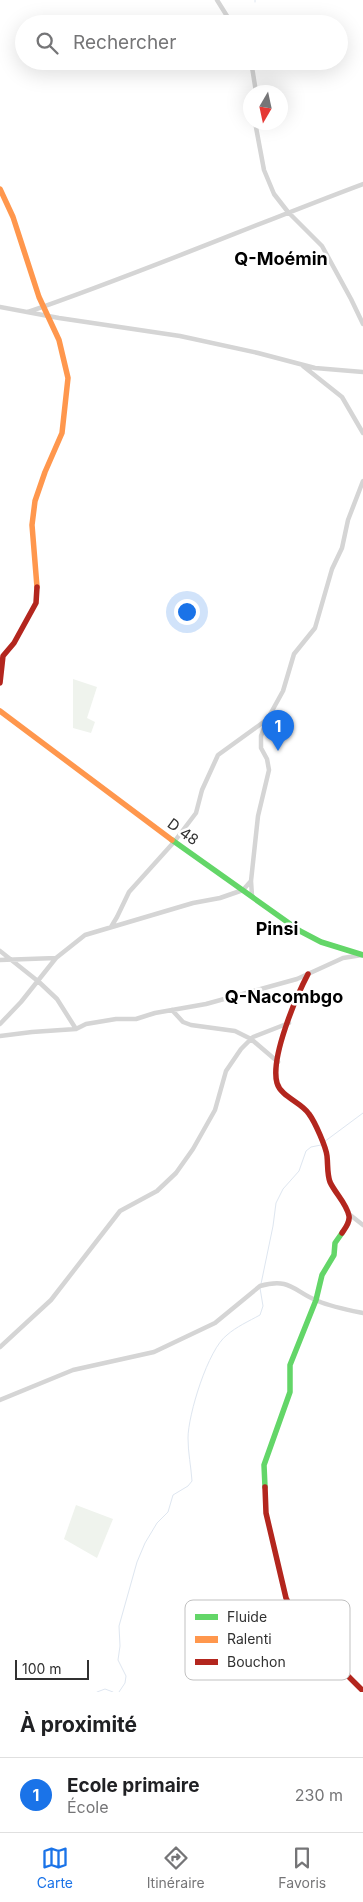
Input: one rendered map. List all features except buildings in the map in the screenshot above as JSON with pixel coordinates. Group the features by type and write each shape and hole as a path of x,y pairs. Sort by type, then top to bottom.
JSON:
{"street":[{"path":"217,0 226,15"},
{"path":"252,70 255,85"},
{"path":"256,130 264,170 274,194 288,212 322,246 352,299 363,324"},
{"path":"28,312 201,248 288,212 363,184"},
{"path":"0,189 13,217 44,307 59,340 68,378 62,433 44,472 34,501 32,525 37,577 36,603 14,643 2,656 3,666 0,683"},
{"path":"0,307 180,336 315,368 363,372"},
{"path":"300,364 342,397 363,433"},
{"path":"252,896 251,881 258,816 269,770 267,759 261,748 261,736 266,720 283,691 294,654 315,628 332,569 342,548 348,520 363,481"},
{"name":"D 48","path":"0,710 174,842 310,937 363,955"},
{"path":"110,927 129,892 174,842 196,813 202,790 218,755 266,720"},
{"path":"0,1024 39,982 56,958 85,935 192,903 220,898 243,890 251,881"},
{"path":"0,950 9,960 39,982 57,999 76,1029"},
{"path":"0,1036 76,1029 86,1024 116,1019 136,1019 206,1004 297,979 343,958 363,955"},
{"path":"0,960 56,958"},
{"path":"308,974 299,991 280,1047 276,1074 280,1090 303,1106 311,1116 327,1154 327,1170 330,1182 350,1214 363,1225"},
{"path":"172,1010 183,1022 192,1026 235,1031 251,1039 278,1062"},
{"path":"0,1347 51,1300 120,1211 157,1191 176,1173 194,1149 215,1110 222,1083 231,1061 251,1039 290,1022"},
{"path":"287,1600 266,1513 264,1464 290,1392 290,1364 316,1300 322,1274 334,1255 335,1243 349,1222 350,1214"},
{"path":"0,1400 73,1370 154,1352 215,1323 260,1286 268,1284 288,1284 316,1300 363,1313"},
{"path":"350,1677 363,1692"}],"shaded area":[{"path":"73,679 97,687 87,718 95,722 91,733 73,728"},
{"path":"76,1505 113,1519 97,1558 64,1539"}],"waterway":[{"path":"324,1142 363,1113"},
{"path":"261,1284 276,1203 283,1189 299,1171 306,1151 311,1147 321,1145"},
{"path":"119,1692 125,1683 126,1676 118,1660 120,1646 119,1626 137,1562 145,1543 157,1523 168,1512 173,1495 188,1486 192,1481 188,1438 191,1414 200,1383 213,1354 227,1335 234,1329 260,1315 263,1306 260,1288"},
{"path":"97,1692 105,1689 113,1692"}],"traffic: fast":[{"path":"172,840 300,931 321,942 363,955"},
{"path":"265,1487 264,1465 290,1392 290,1365 316,1300 322,1275 334,1255 335,1243 342,1233"}],"traffic: slow":[{"path":"0,189 13,217 39,297 59,340 68,378 62,433 35,501 32,525 37,587"},
{"path":"0,711 172,840"}],"traffic: jam":[{"path":"0,683 3,656 14,643 36,603 37,587"},
{"path":"308,974 285,1028 277,1059 277,1083 287,1096 309,1114 320,1135 327,1156 330,1182 346,1207 349,1216 342,1233"},
{"path":"265,1487 266,1513 287,1600"},
{"path":"350,1678 363,1691"}],"place":[{"name":"Ecole primaire","path":"278,751"}],"district":[{"name":"Q-Moémin","path":"281,259"},
{"name":"Pinsi","path":"277,929"},
{"name":"Q-Nacombgo","path":"284,997"}]}
